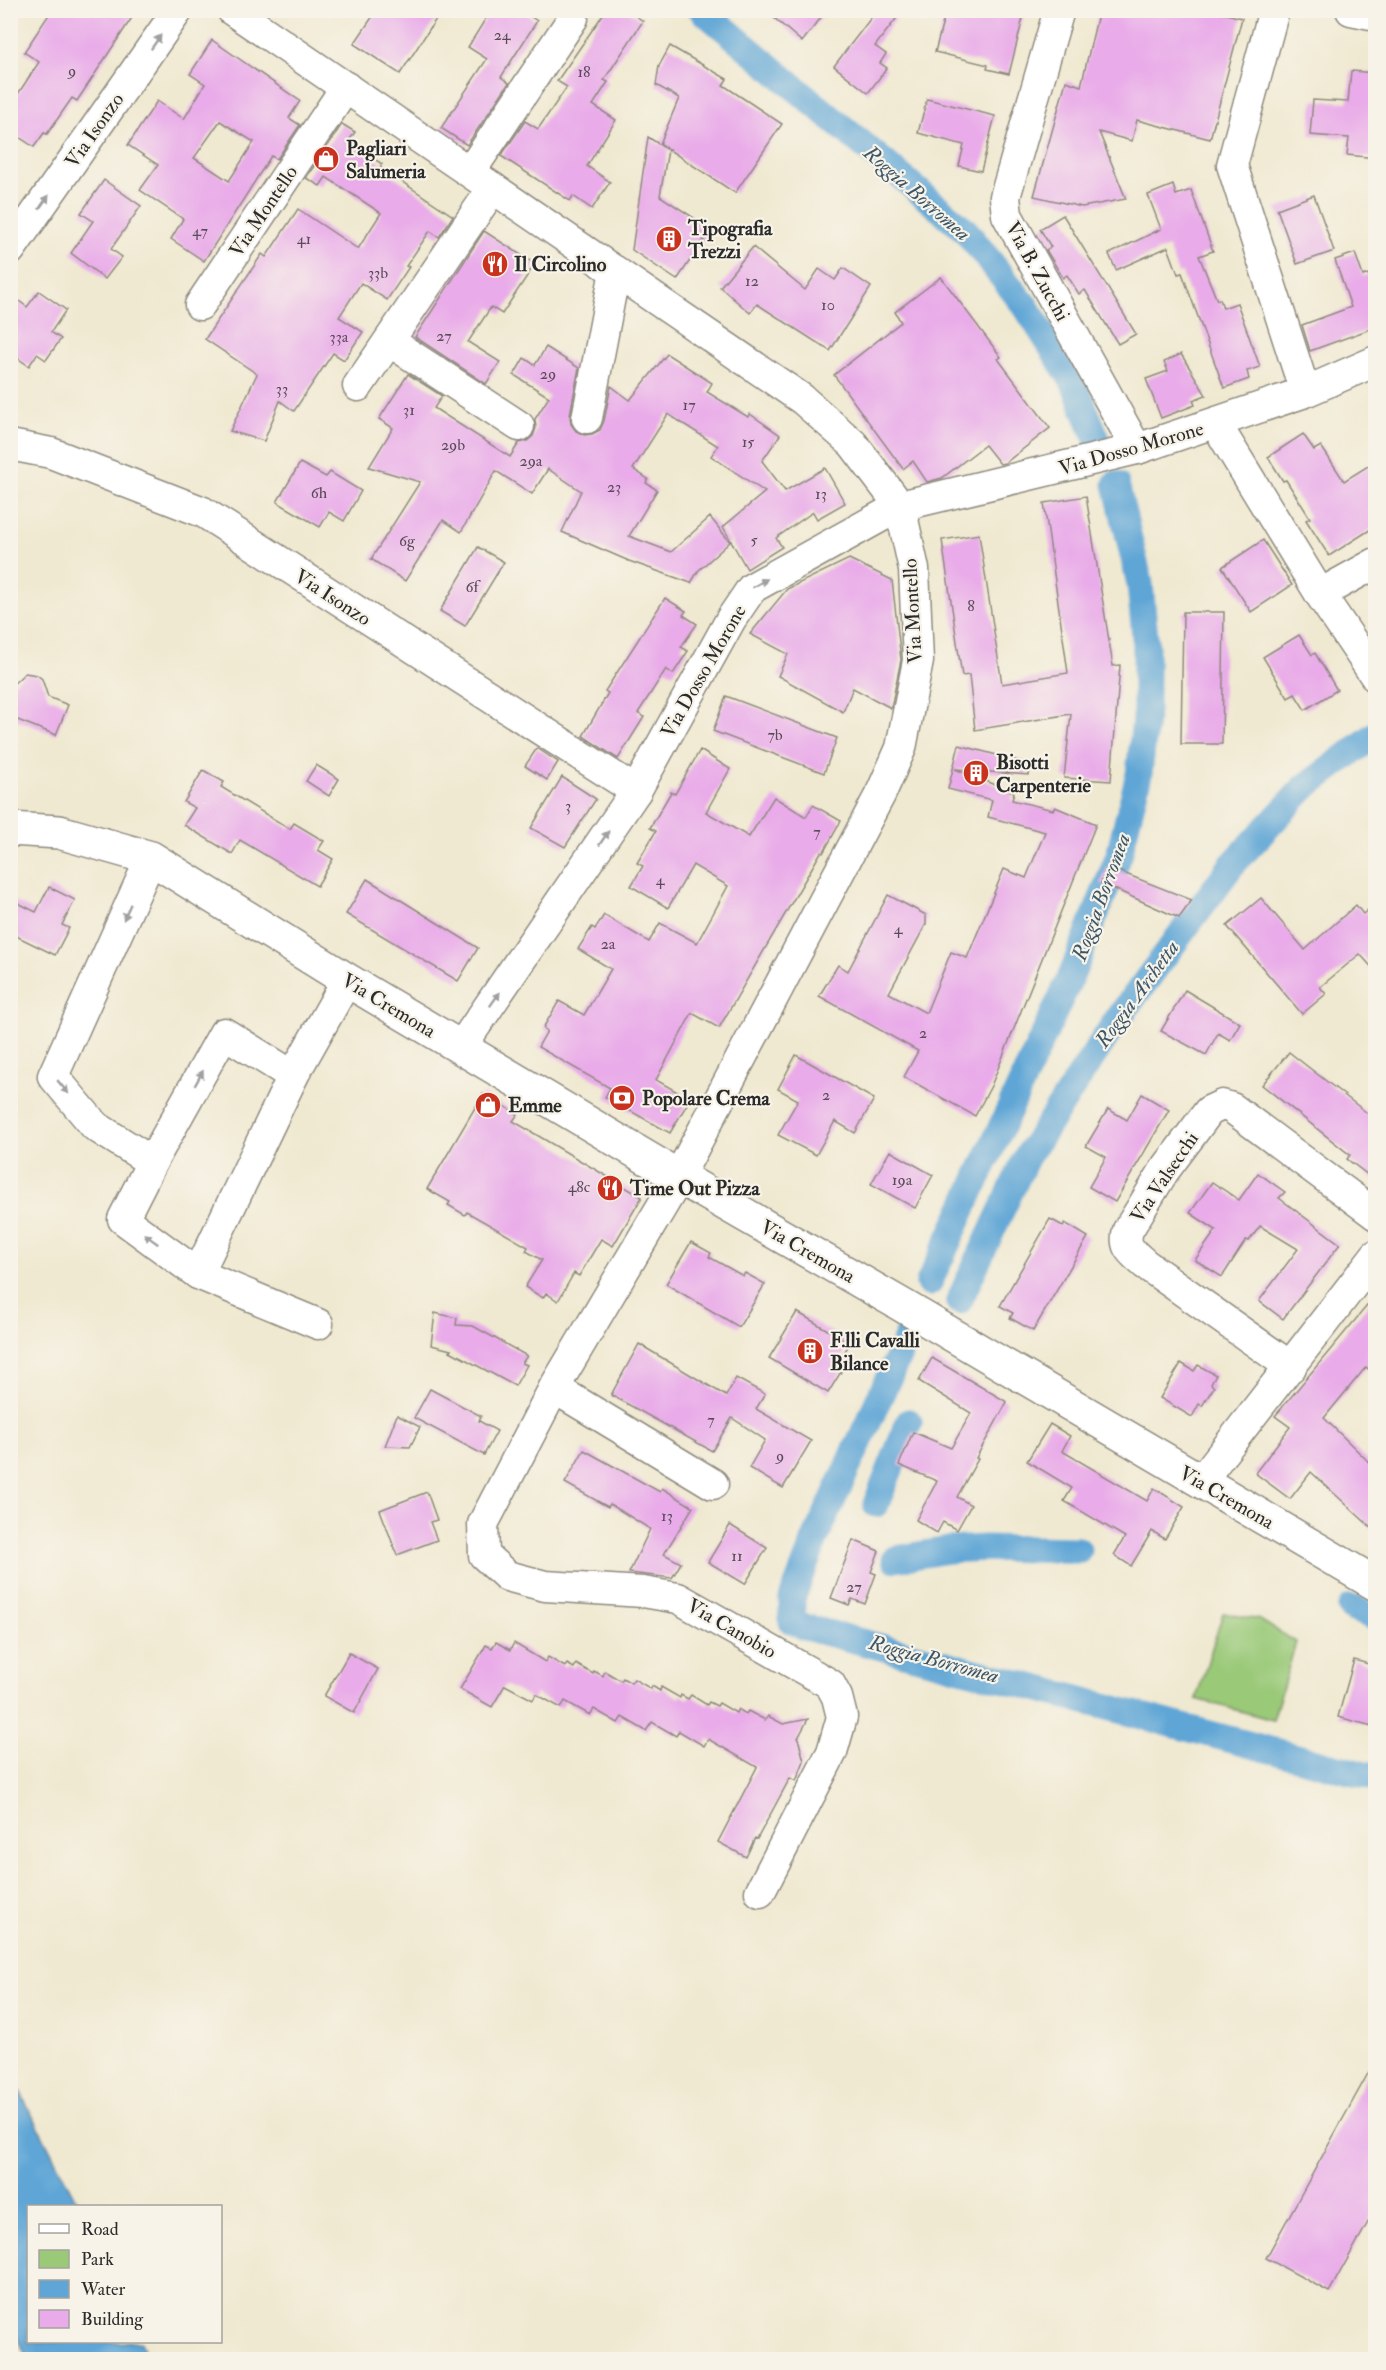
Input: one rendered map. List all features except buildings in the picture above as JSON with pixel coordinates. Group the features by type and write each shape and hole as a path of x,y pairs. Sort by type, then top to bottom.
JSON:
{"street":[{"name":"Via Isonzo","path":"10,250 178,10"},
{"name":"Via Montello","path":"232,10 802,399 853,444 900,506 914,569 918,661 901,747 881,793 679,1177"},
{"name":"Via B. Zucchi","path":"1059,10 1005,197 1007,215 1137,449"},
{"path":"1274,10 1232,165 1305,392"},
{"path":"1351,10 1376,15"},
{"path":"358,386 389,341 573,18"},
{"name":"Via Montello","path":"200,305 346,87"},
{"path":"587,418 615,271"},
{"path":"389,341 519,426"},
{"name":"Via Dosso Morone","path":"461,1047 636,791 731,619 752,588 900,506 1137,449 1305,392 1376,361"},
{"name":"Via Dosso Morone","path":"1216,424 1320,594 1376,676"},
{"name":"Via Isonzo","path":"10,445 51,453 203,512 636,791"},
{"path":"1320,594 1376,564"},
{"name":"Via Cremona","path":"10,829 59,832 150,858 347,980 679,1177 1376,1584"},
{"path":"150,858 53,1076 95,1126 152,1162"},
{"path":"198,1274 293,1076 347,980"},
{"path":"293,1076 224,1033 123,1219 198,1274 318,1324"},
{"name":"Via Valsecchi","path":"1291,1367 1145,1264 1128,1249 1125,1240 1128,1230 1164,1171 1209,1111 1222,1105 1232,1108 1376,1215"},
{"name":"Via Canobio","path":"679,1177 554,1388 483,1524 484,1555 507,1576 545,1586 643,1592 678,1598 830,1684 837,1697 842,1717 832,1752 760,1892"},
{"path":"1201,1481 1376,1255"},
{"path":"554,1388 713,1484"}],"green space":[{"path":"1223,1613 1260,1620 1296,1642 1273,1720 1196,1699"}],"water":[{"path":"10,2072 78,2205 27,2205 27,2343 141,2343 148,2359 27,2359 11,2320"}],"waterway":[{"name":"Roggia Borromea","path":"702,10 965,230 1026,307 1073,381 1100,447"},
{"name":"Roggia Borromea","path":"929,1283 1072,974 1119,855 1139,774 1146,710 1146,648 1140,584 1116,484"},
{"name":"Roggia Archetta","path":"959,1301 1026,1158 1116,1021 1232,865 1304,788 1376,734"},
{"name":"Roggia Borromea","path":"908,1335 815,1539 792,1599 792,1621 805,1627 1376,1778"},
{"name":"Roggia Archetta","path":"876,1504 909,1422"},
{"name":"Roggia Archetta","path":"895,1559 948,1550 985,1548 1078,1550"},
{"name":"Roggia Archetta","path":"1351,1608 1376,1618"}],"place":[{"name":"Pagliari Salumeria","path":"326,159"},
{"name":"Tipografia Trezzi","path":"669,239"},
{"name":"Il Circolino","path":"495,264"},
{"name":"Bisotti Carpenterie","path":"976,773"},
{"name":"Popolare Crema","path":"622,1098"},
{"name":"Emme","path":"488,1105"},
{"name":"Time Out Pizza","path":"610,1188"},
{"name":"F.lli Cavalli Bilance","path":"810,1351"}]}
